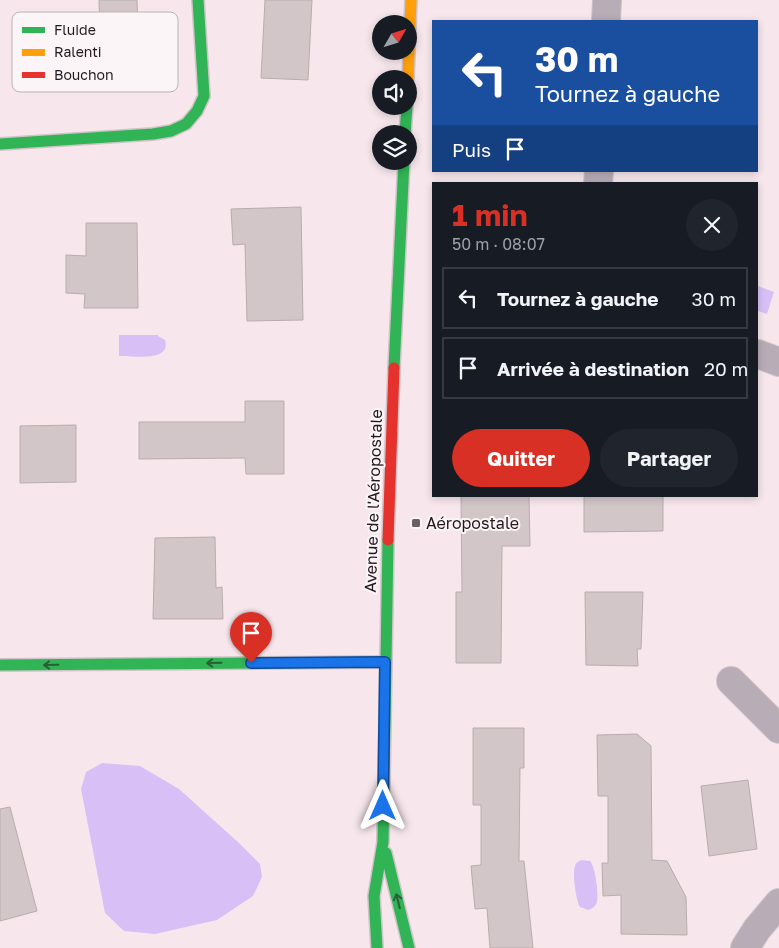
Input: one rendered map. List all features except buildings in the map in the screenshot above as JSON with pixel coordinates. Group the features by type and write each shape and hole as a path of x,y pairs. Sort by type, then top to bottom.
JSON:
{"street":[{"path":"0,144 154,134 170,131 186,124 197,111 204,96 198,0"},
{"path":"408,70 411,0"},
{"path":"606,20 607,0"},
{"name":"Avenue de l'Aéropostale","path":"377,948 374,896 383,842 389,481 404,170"},
{"path":"758,354 779,362"},
{"path":"0,665 385,662"},
{"path":"731,681 779,729"},
{"name":"Avenue de l'Aéropostale","path":"383,842 409,948"},
{"path":"745,948 757,929 779,903"}],"shaded area":[{"path":"758,286 774,292 767,314 758,311"},
{"path":"119,335 158,335 165,340 166,347 163,352 157,355 142,357 119,356"},
{"path":"102,763 140,766 179,789 260,864 262,877 253,896 217,920 155,934 124,931 105,913 81,789 86,772"},
{"path":"581,860 590,861 596,880 597,902 593,908 588,910 580,907 575,886 574,869"}],"traffic: fast":[{"path":"0,144 153,134 171,131 186,124 197,111 204,96 198,0"},
{"path":"406,115 406,125"},
{"path":"394,368 404,170"},
{"path":"377,948 374,896 383,842 388,540"},
{"path":"0,665 385,662"},
{"path":"386,853 409,948"}],"traffic: slow":[{"path":"408,70 411,0"}],"traffic: jam":[{"path":"388,540 394,368"}],"place":[{"name":"Aéropostale","path":"416,523"}],"route":[{"path":"251,663 385,662 383,806"}]}
